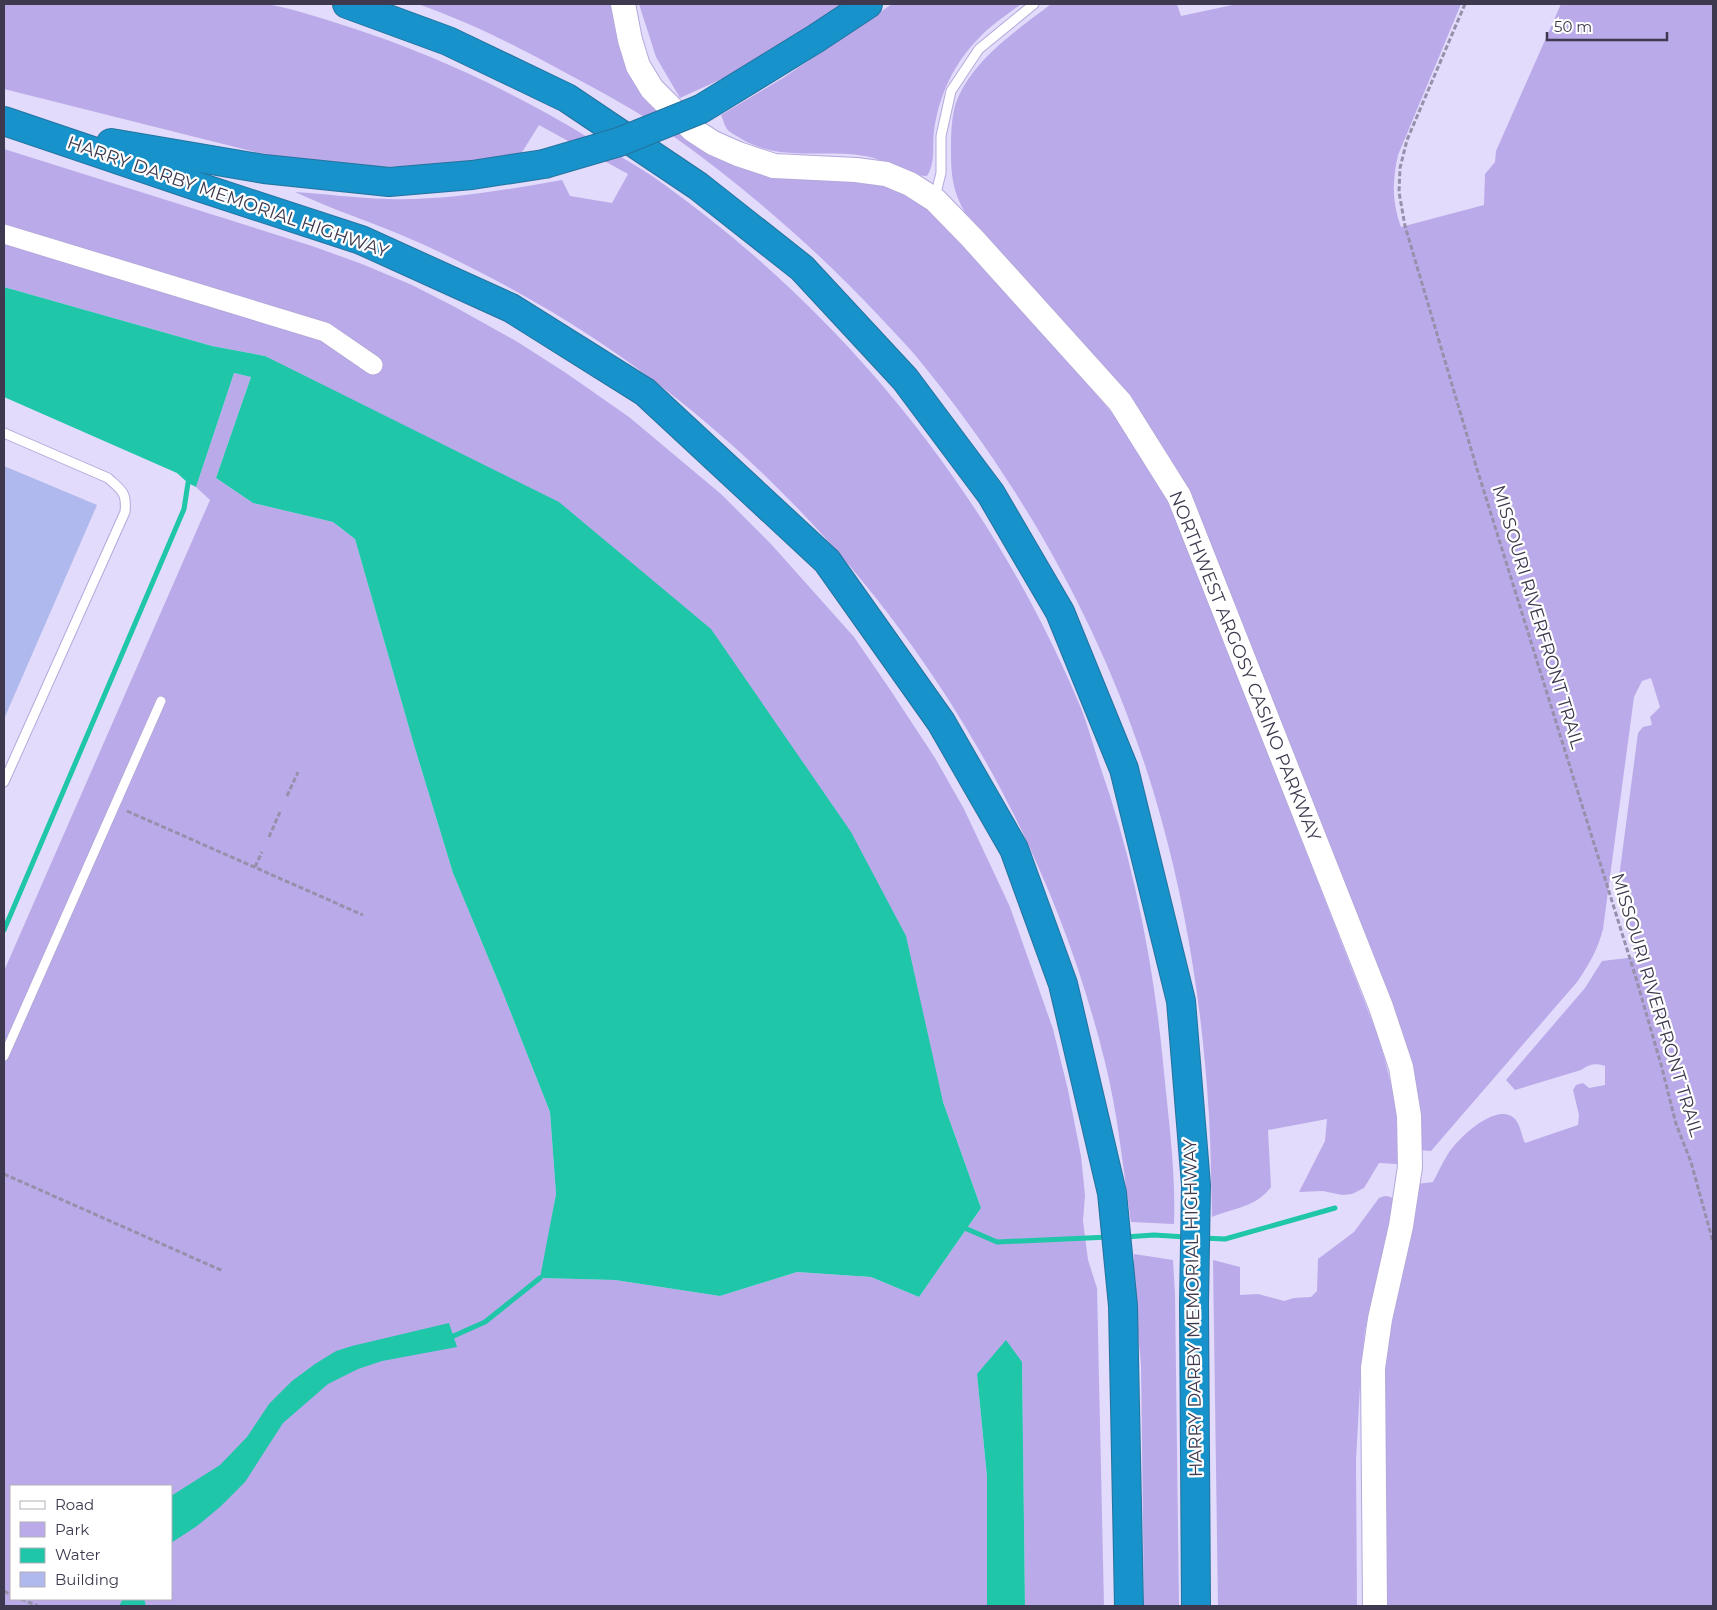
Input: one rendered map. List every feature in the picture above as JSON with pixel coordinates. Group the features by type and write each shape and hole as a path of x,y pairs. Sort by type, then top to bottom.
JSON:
{"highway":[{"name":"HARRY DARBY MEMORIAL HIGHWAY","path":"347,4 448,41 568,98 698,186 802,268 905,379 991,494 1060,612 1124,769 1181,1002 1196,1185 1194,1304 1196,1606"},
{"path":"34,130 264,169 389,182 472,175 544,164 619,142 701,109 868,4"},
{"name":"HARRY DARBY MEMORIAL HIGHWAY","path":"4,120 361,240 511,308 645,392 827,561 941,722 1014,848 1063,984 1112,1193 1123,1306 1129,1606"}],"street":[{"name":"NORTHWEST ARGOSY CASINO PARKWAY","path":"623,4 630,40 638,66 652,89 693,130 714,143 738,154 774,166 856,170 886,174 910,184 934,200 972,238 1120,402 1179,496 1381,1007 1401,1067 1409,1116 1410,1167 1400,1226 1380,1318 1373,1368 1375,1606"},
{"path":"4,234 325,332 373,365"}],"lane":[{"path":"934,200 940,173 941,136 951,91 979,49 1034,4"},
{"path":"4,433 108,478 121,490 126,499 125,512 5,777"},
{"path":"4,1056 161,701"}],"path":[{"name":"MISSOURI RIVERFRONT TRAIL","path":"1465,4 1404,150 1398,192 1405,226 1477,469 1636,978 1676,1124 1691,1162 1713,1242"},
{"path":"287,796 298,772"},
{"path":"127,811 363,914"},
{"path":"269,837 280,812"},
{"path":"255,867 262,852"},
{"path":"4,1174 223,1271"},
{"path":"23,1600 38,1606"}],"green space":[{"path":"241,2 262,4 300,12 409,48 470,74 530,104 653,177 730,235 793,291 853,352 908,416 959,484 1004,556 1045,631 1084,715 1132,873 1154,986 1173,1163 1174,1224 1131,1222 1117,1122 1105,1062 1069,943 1021,829 961,720 891,618 811,522 722,436 624,359 519,293 475,270 414,241 295,192 409,199 474,194 562,180 570,196 612,203 628,174 539,125 519,157 480,164 382,167 342,166 255,152 4,89 4,4 186,4"},
{"path":"418,4 611,4 617,38 630,70 653,106 679,134 700,148 753,172 774,175 883,181 932,210 1122,425 1161,486 1174,513 1379,1039 1395,1106 1397,1164 1379,1163 1364,1188 1352,1194 1342,1195 1323,1191 1299,1192 1325,1141 1327,1119 1268,1130 1271,1187 1263,1196 1255,1201 1212,1217 1211,1154 1203,1040 1193,966 1179,891 1161,818 1142,755 1092,632 1030,516 994,460 915,355 830,266 754,198 660,127 607,95 494,36"},
{"path":"639,4 843,4 756,60 726,77 680,98 656,57"},
{"path":"892,4 1021,4 984,33 955,69 944,92 936,118 933,160 927,176 911,173 865,156 770,150 740,138 727,129 721,115 783,78"},
{"path":"1051,4 1177,4 1181,16 1237,4 1461,4 1398,155 1394,191 1401,227 1484,205 1485,174 1495,162 1496,151 1561,4 1713,4 1713,1606 1387,1606 1384,1357 1417,1184 1433,1182 1453,1147 1468,1132 1488,1118 1506,1114 1514,1118 1520,1127 1525,1143 1578,1125 1579,1115 1573,1090 1576,1085 1583,1083 1589,1088 1605,1085 1605,1066 1599,1065 1590,1065 1581,1070 1515,1090 1506,1080 1585,988 1602,961 1636,957 1619,897 1618,885 1638,733 1643,727 1652,725 1650,717 1660,707 1651,678 1642,681 1634,697 1603,929 1599,943 1589,963 1577,982 1431,1151 1418,1150 1418,1124 1181,481 1162,445 1142,417 968,218 956,194 952,171 951,129 955,106 962,90 971,75 995,49"},
{"path":"4,149 312,246 362,264 412,285 516,341 629,417 721,494 771,544 854,637 935,758 964,809 1010,907 1053,1029 1068,1090 1081,1156 1085,1195 1083,1221 1088,1260 1097,1288 1104,1606 1025,1606 1022,1362 977,1374 987,1477 987,1606 4,1606 4,971 210,500 196,487 234,373 251,377 216,478 253,503 333,522 355,539 453,873 550,1112 556,1194 541,1278 615,1280 720,1296 797,1272 871,1277 919,1297 981,1208 943,1102 300,375 265,356 212,346 4,287"},
{"path":"1391,1197 1394,1201 1365,1330 1361,1367 1356,1460 1357,1606 1218,1606 1213,1260 1240,1267 1240,1295 1258,1294 1284,1301 1294,1298 1311,1297 1317,1291 1318,1259 1354,1232 1379,1198"},
{"path":"1134,1254 1173,1260 1179,1606 1144,1606 1141,1365 1134,1290"}],"water":[{"path":"4,287 212,346 265,356 559,502 711,629 851,832 906,936 943,1102 981,1208 919,1297 871,1277 797,1272 720,1296 615,1280 540,1278 556,1194 550,1112 453,873 355,539 333,522 253,503 216,478 251,377 234,373 196,487 188,483 177,473 4,397"},
{"path":"449,1323 457,1347 382,1361 358,1369 328,1384 283,1423 245,1482 220,1507 197,1526 172,1542 172,1495 220,1465 247,1437 269,1404 292,1381 336,1351"},
{"path":"1006,1340 1022,1362 1025,1606 987,1606 987,1477 977,1374"},
{"path":"122,1600 144,1600 146,1606 119,1606"}],"building":[{"path":"4,466 97,505 4,719"}],"waterway":[{"path":"4,930 184,509 188,483"},
{"path":"1202,1238 1225,1239 1335,1208"},
{"path":"967,1229 997,1242 1109,1237"},
{"path":"1125,1237 1154,1235 1186,1237"},
{"path":"449,1338 485,1322 540,1278"}]}
